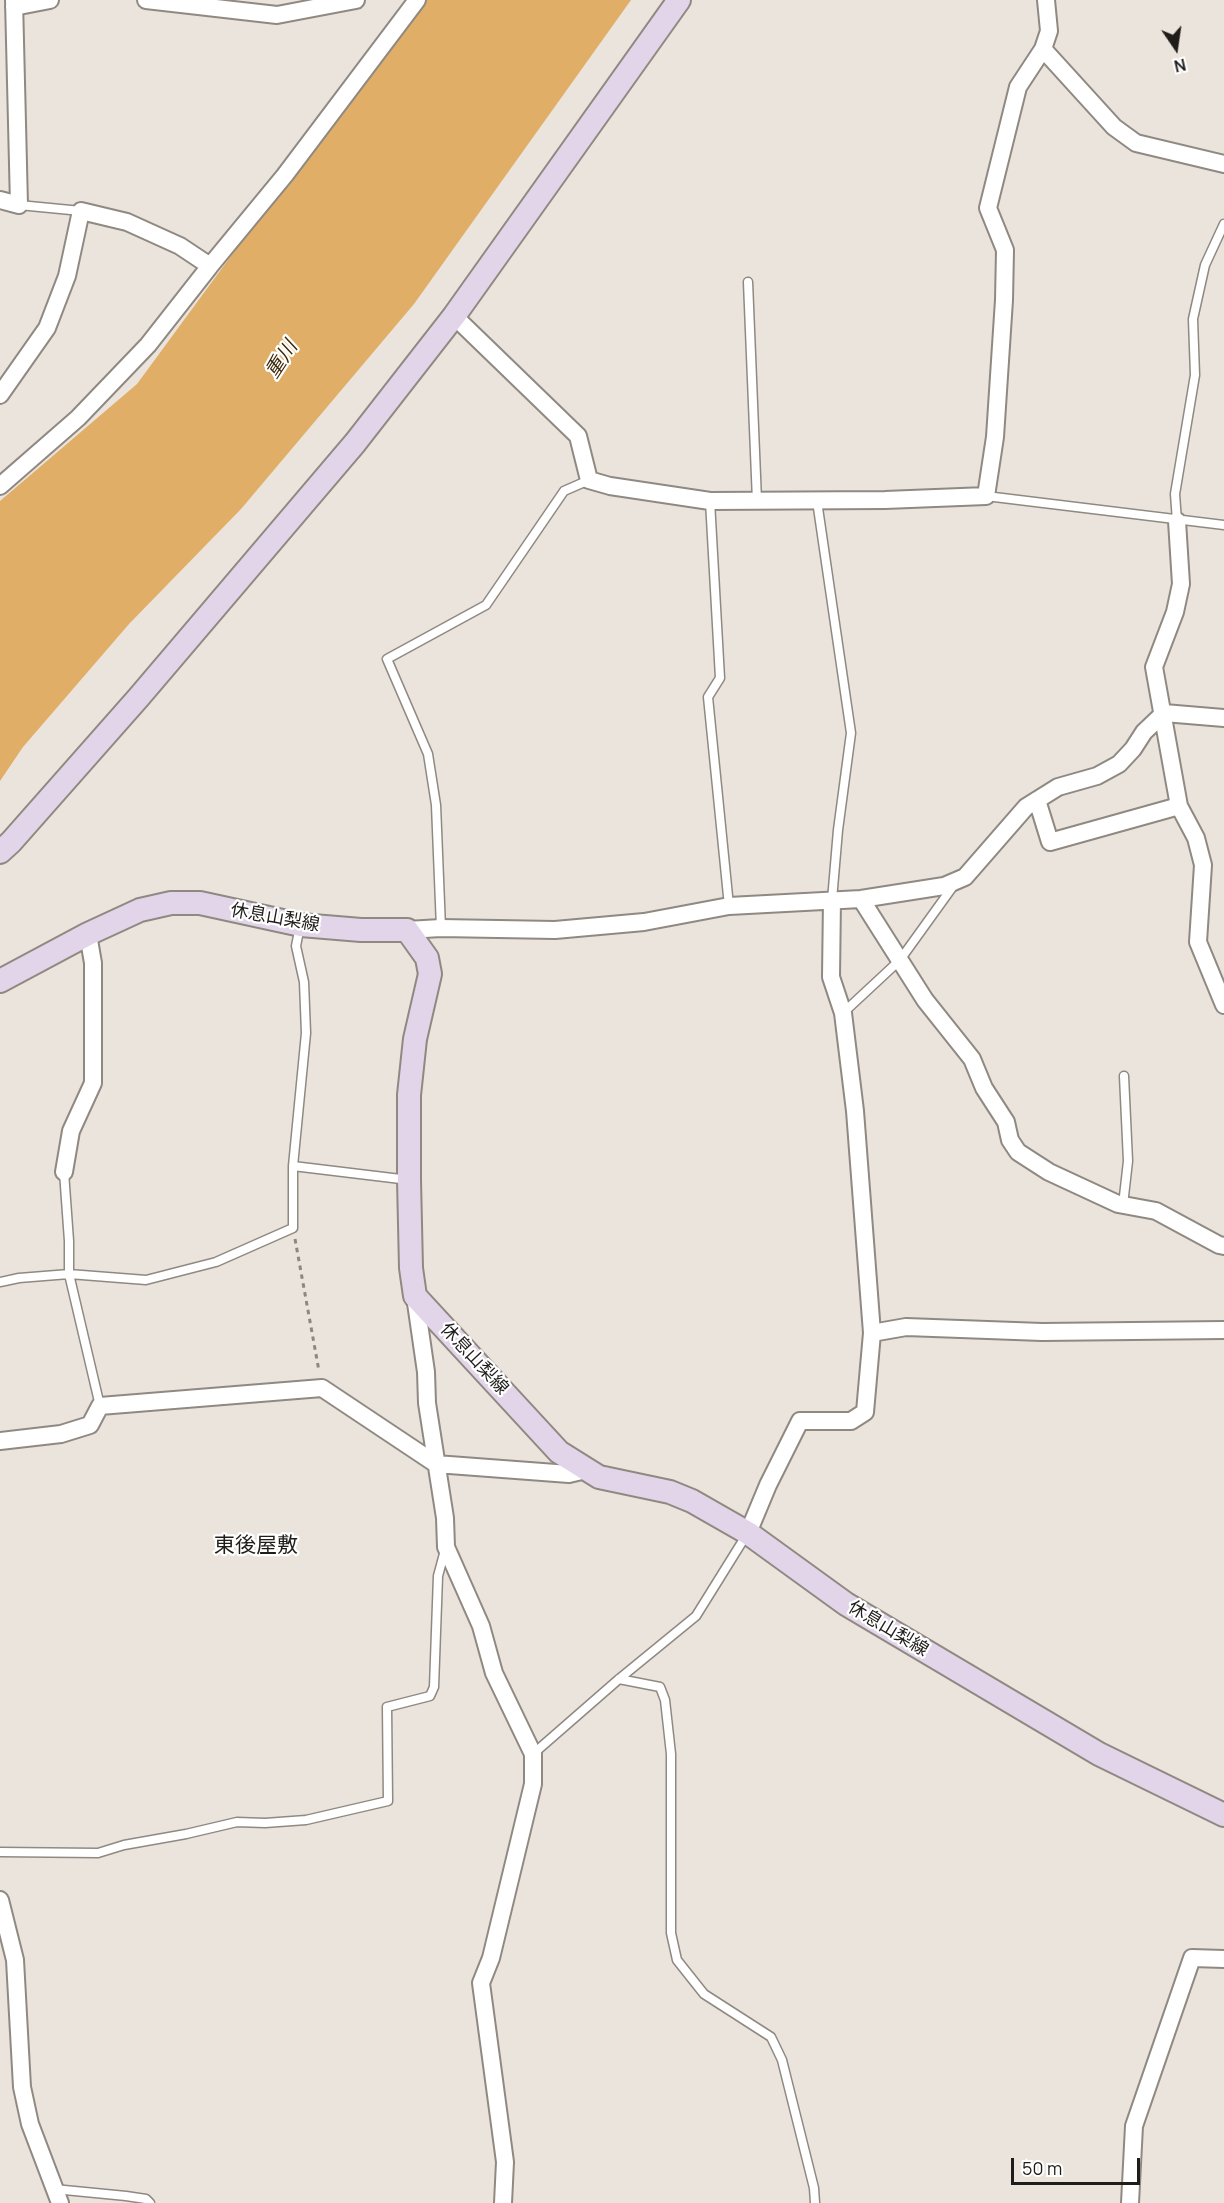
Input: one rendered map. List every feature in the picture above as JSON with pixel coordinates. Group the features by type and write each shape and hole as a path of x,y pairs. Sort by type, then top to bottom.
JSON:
{"main road":[{"path":"0,852 139,697 355,443 454,316 679,0"},
{"name":"休息山梨線","path":"0,981 88,934 141,910 171,903 200,903 301,925 361,930 407,930"},
{"path":"407,930 427,958 430,974 415,1040 409,1095 411,1268 416,1296"},
{"name":"休息山梨線","path":"416,1296 559,1452 586,1470 599,1478 670,1492 692,1501 748,1533 846,1604 1089,1748 1224,1815"}],"street":[{"path":"0,200 19,204 14,4 50,0"},
{"path":"146,0 237,6 277,15 356,0"},
{"path":"0,486 78,418 148,345 285,175 417,0"},
{"path":"454,316 578,436 589,480 610,486 710,501 885,500 986,496 995,437 1005,250 988,208 1018,87 1043,49 1049,31 1046,0"},
{"path":"1043,49 1114,127 1136,143 1224,164"},
{"path":"0,395 47,328 67,276 81,211 127,222 180,246 210,266"},
{"path":"1177,521 1181,584 1175,612 1155,667 1179,806 1196,838 1203,865 1198,942 1224,1005"},
{"path":"1164,712 1224,718"},
{"path":"407,930 441,928 555,930 644,922 729,906 861,899 944,886 965,877 1026,807 1058,787 1097,776 1119,764 1164,712"},
{"path":"1037,800 1050,842 1179,806"},
{"path":"861,899 925,1000 972,1059 984,1088 1006,1122 1010,1140 1018,1152 1049,1172 1123,1205 1156,1210 1224,1246"},
{"path":"748,1533 768,1485 800,1421 851,1421 866,1412 872,1333 855,1111 843,1013 831,977 832,900"},
{"path":"64,1172 71,1131 93,1083 93,963 88,934"},
{"path":"416,1296 426,1372 427,1403 445,1518 446,1547 481,1626 494,1673 533,1754 533,1784 492,1958 481,1983 505,2162 503,2203"},
{"path":"872,1333 906,1327 1064,1332 1224,1330"},
{"path":"0,1441 61,1434 90,1425 100,1406 322,1389 436,1464 569,1474 586,1470"},
{"path":"1,1904 15,1960 22,2087 30,2124 57,2196"},
{"path":"1130,2203 1134,2126 1192,1958 1224,1959"}],"lane":[{"path":"19,204 81,211"},
{"path":"1177,521 1175,494 1195,375 1193,319 1205,264 1224,224"},
{"path":"748,282 757,501"},
{"path":"441,928 436,805 428,754 387,658 486,605 564,491 589,480"},
{"path":"986,496 1224,525"},
{"path":"710,501 720,678 708,697 729,906"},
{"path":"817,501 851,733 838,830 832,900"},
{"path":"843,1013 900,960 958,880"},
{"path":"0,1282 69,1274 146,1280 216,1262 293,1228 293,1167 306,1033 304,982 296,946 301,925"},
{"path":"1123,1205 1128,1161 1124,1076"},
{"path":"293,1167 409,1180"},
{"path":"64,1172 69,1274 100,1406"},
{"path":"533,1754 696,1616 748,1533"},
{"path":"0,1852 98,1853 124,1845 237,1822 265,1823 306,1820 388,1801 387,1707 430,1696 434,1687 438,1576 446,1547"},
{"path":"620,1679 660,1687 665,1700 671,1754 671,1933 677,1959 704,1994 771,2037 782,2060 814,2188 815,2203"},
{"path":"57,2196 126,2196 146,2199 150,2203"}],"path":[{"path":"293,1228 322,1389"}],"water":[{"name":"重川","path":"425,0 631,0 414,304 241,509 129,624 23,747 0,781 0,501 137,384 250,230"}],"district":[{"name":"東後屋敷","path":"256,1546"}]}
